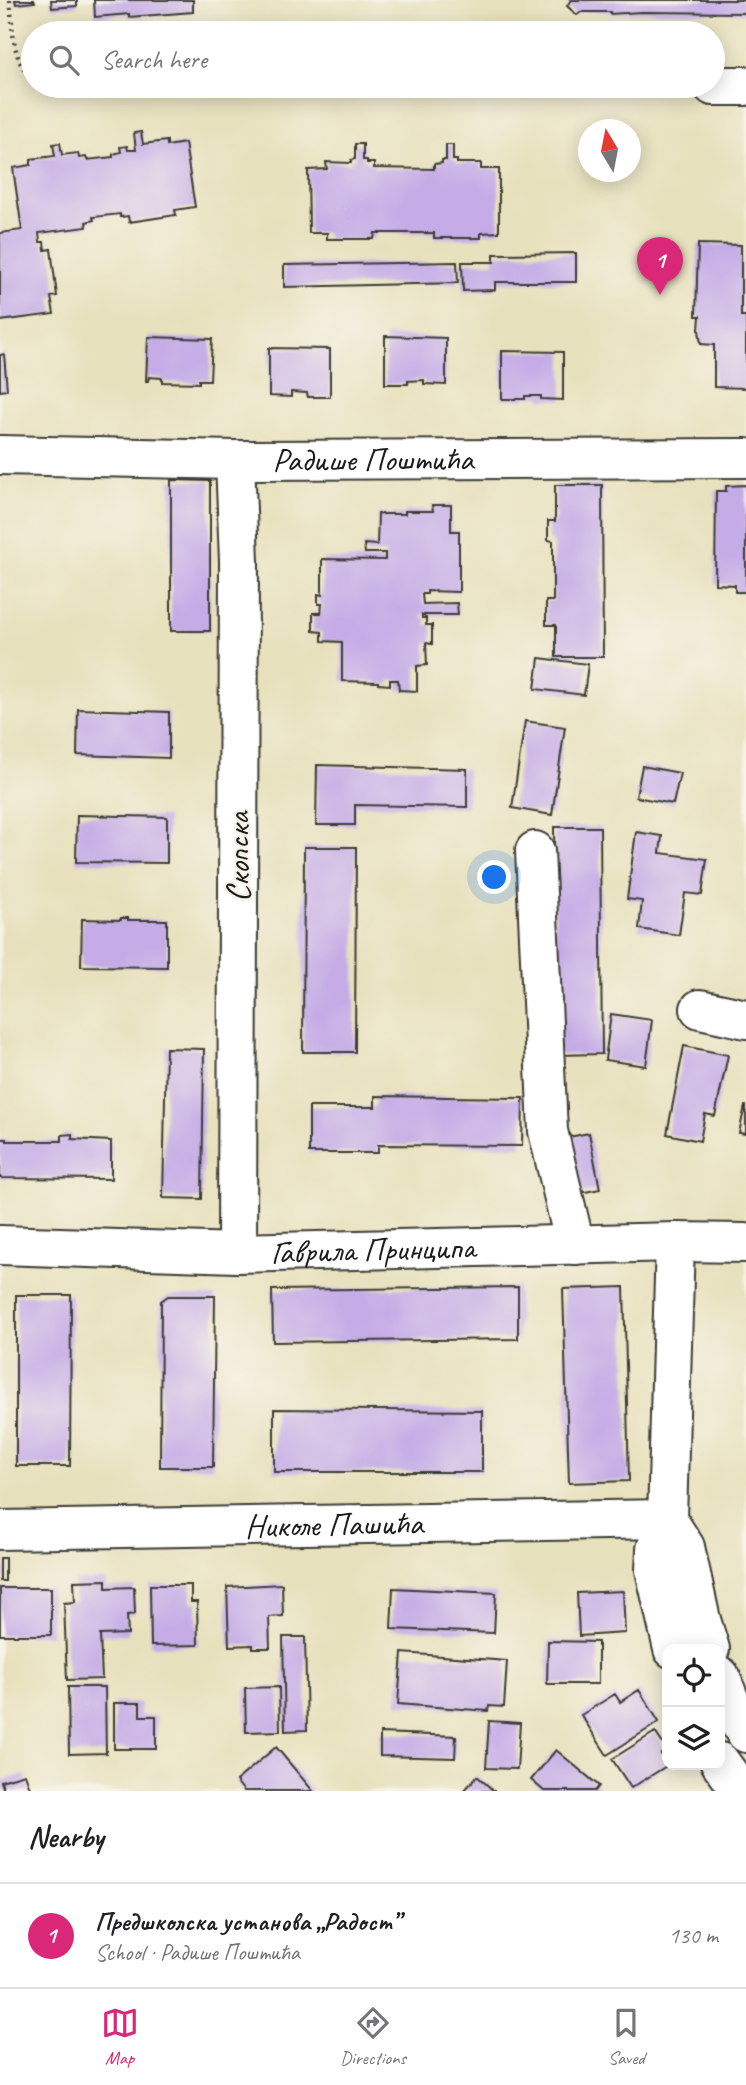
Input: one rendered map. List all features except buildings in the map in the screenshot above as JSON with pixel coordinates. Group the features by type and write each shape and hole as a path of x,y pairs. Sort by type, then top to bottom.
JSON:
{"street":[{"path":"725,86 746,86"},
{"name":"Радише Поштића","path":"0,455 235,460 746,458"},
{"name":"Скопска","path":"235,460 239,561 237,1253"},
{"path":"535,851 548,1131 575,1245"},
{"path":"700,1009 746,1019"},
{"path":"672,1644 655,1570 656,1549 667,1520 675,1242"},
{"name":"Гаврила Принципа","path":"0,1245 237,1253 675,1242 746,1243"},
{"path":"667,1520 685,1547 708,1644"},
{"name":"Николе Пашића","path":"0,1530 667,1520"},
{"path":"725,1688 746,1734"}],"path":[{"path":"10,0 16,51 21,64"}],"place":[{"name":"Предшколска установа „Радост”","path":"660,295"}]}
